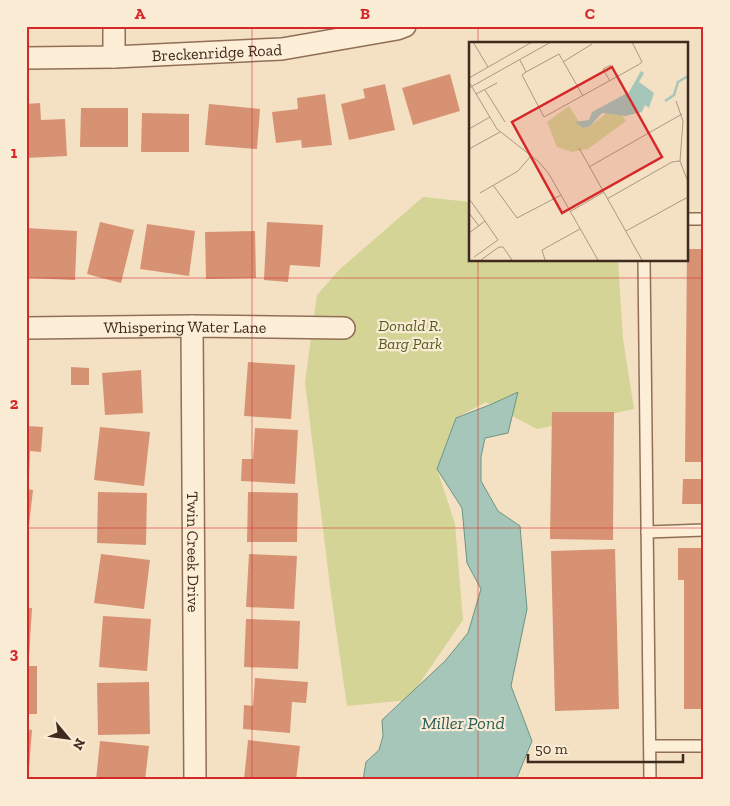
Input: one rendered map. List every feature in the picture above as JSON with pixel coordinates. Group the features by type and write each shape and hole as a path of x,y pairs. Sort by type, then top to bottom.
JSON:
{"street":[{"path":"114,26 114,57"},
{"name":"Breckenridge Road","path":"26,58 114,57 282,50 405,26"},
{"name":"Whispering Water Lane","path":"26,328 192,326 344,328"},
{"name":"Twin Creek Drive","path":"192,326 195,780"}],"lane":[{"path":"688,219 704,219"},
{"path":"644,261 650,780"},
{"path":"648,532 704,530"},
{"path":"650,746 704,746"}],"green space":[{"name":"Donald R. Barg Park","path":"423,197 469,202 469,261 618,261 623,339 634,409 537,429 486,402 456,418 437,469 455,524 463,620 408,700 347,706 305,382 317,295 339,270"}],"water":[{"name":"Miller Pond","path":"518,392 508,433 485,438 481,457 481,481 498,511 520,526 527,609 511,686 532,741 516,780 363,780 366,762 379,750 383,736 382,720 445,661 468,633 481,589 467,563 462,508 437,469 456,418"}],"building":[{"path":"450,74 460,111 413,125 402,88"},
{"path":"385,84 395,130 349,140 341,104 365,98 363,89"},
{"path":"325,94 332,145 302,148 301,140 276,143 272,112 298,109 297,98"},
{"path":"40,103 41,120 65,119 67,156 26,158 26,104"},
{"path":"209,104 260,109 257,149 205,145"},
{"path":"81,108 128,108 128,147 80,147"},
{"path":"142,113 189,114 189,152 141,152"},
{"path":"100,222 134,230 121,283 87,274"},
{"path":"267,222 323,225 320,267 290,265 288,282 264,280"},
{"path":"147,224 195,231 189,276 140,269"},
{"path":"26,228 77,231 75,280 26,278"},
{"path":"255,231 256,278 206,279 205,232"},
{"path":"688,249 704,249 704,462 685,462 687,261"},
{"path":"248,362 295,365 291,419 244,416"},
{"path":"71,367 89,368 89,385 71,385"},
{"path":"141,370 143,413 105,415 102,373"},
{"path":"552,412 614,412 613,540 550,539"},
{"path":"26,426 43,427 41,452 30,451 29,477 26,477"},
{"path":"100,427 150,432 144,486 94,480"},
{"path":"255,428 298,430 295,484 241,481 242,459 253,459"},
{"path":"683,479 704,479 704,504 682,504"},
{"path":"26,489 33,490 28,534 26,534"},
{"path":"98,492 147,493 146,545 97,543"},
{"path":"248,492 298,493 297,542 247,542"},
{"path":"26,543 29,543 29,596 26,596"},
{"path":"678,548 704,548 704,709 684,709 684,580 678,580"},
{"path":"615,549 619,709 555,711 551,551"},
{"path":"101,554 150,560 144,609 94,603"},
{"path":"249,554 297,556 294,609 246,607"},
{"path":"26,608 32,608 29,657 26,657"},
{"path":"103,616 151,619 147,671 99,667"},
{"path":"246,619 300,621 298,669 244,667"},
{"path":"26,666 37,666 37,714 26,714"},
{"path":"255,678 308,682 306,703 292,702 290,733 243,729 244,705 253,706"},
{"path":"149,682 150,734 98,735 97,683"},
{"path":"26,729 32,730 29,768 26,768"},
{"path":"248,740 300,746 296,780 244,780"},
{"path":"100,741 149,746 145,780 96,780"}]}
